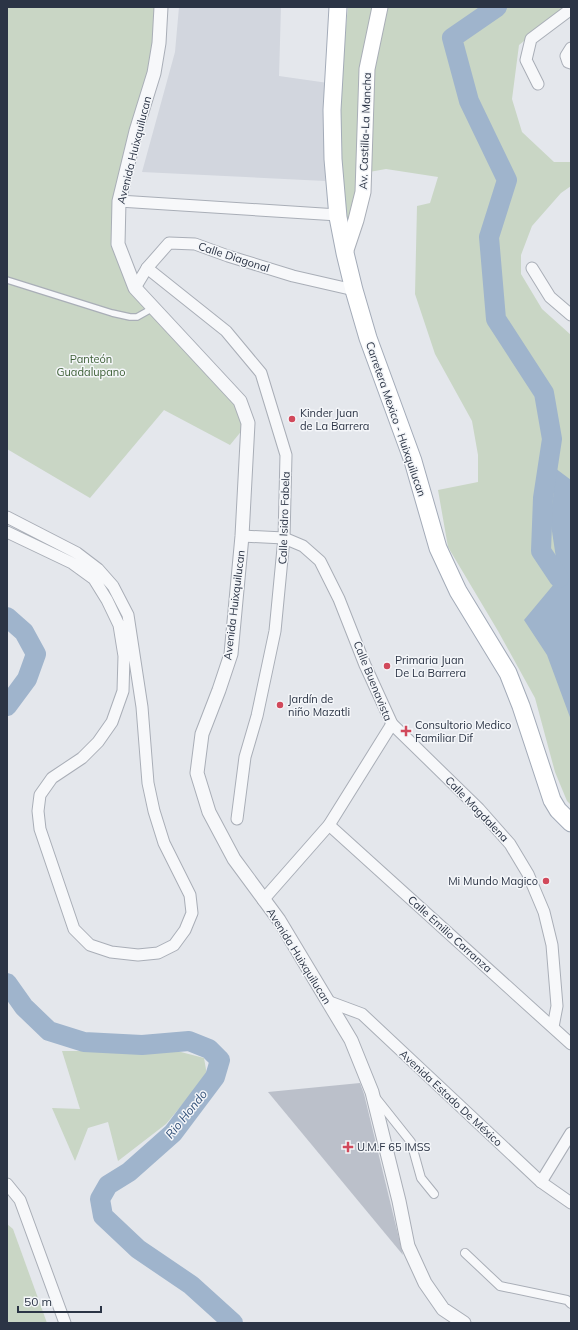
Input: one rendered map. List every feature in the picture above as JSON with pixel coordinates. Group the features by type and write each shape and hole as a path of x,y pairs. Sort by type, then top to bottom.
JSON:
{"main road":[{"name":"Carretera Mexico - Huixquilucan","path":"338,7 332,110 333,159 338,215 344,253 354,290 368,338 413,461 438,548 458,591 508,673 521,706 552,800 558,810 571,823"},
{"name":"Av. Castilla-La Mancha","path":"344,253 356,220 363,192 367,69 380,7"}],"street":[{"name":"Avenida Huixquilucan","path":"161,7 159,43 154,73 136,131 119,201 118,244 135,288 240,401 248,423 242,536 231,654 202,734 197,773 209,812 234,859 279,920 351,1040 372,1092 399,1201 408,1246 425,1283 443,1309 464,1323"},
{"path":"538,84 526,60 531,39 571,9"},
{"path":"571,48 566,56 568,62 571,63"},
{"path":"119,201 338,215"},
{"name":"Calle Diagonal","path":"135,288 147,268 169,243 195,244 293,276 354,290"},
{"name":"Calle Isidro Fabela","path":"147,268 226,331 261,373 286,455 284,538 275,631 257,716 245,757 237,819"},
{"path":"532,268 550,297 571,315"},
{"path":"7,517 77,553 98,569 113,586 128,615 142,707 148,783 154,811 164,843 190,895 192,914 185,930 174,945 158,953 138,955 111,952 90,945 74,929 40,829 38,811 40,795 52,778 82,758 98,742 112,722 123,691 124,656 119,625 107,600 94,579 72,563 7,532"},
{"name":"Calle Buenavista","path":"242,536 284,538 303,546 320,561 339,598 365,665 392,724 329,825 263,900"},
{"name":"Calle Magdalena","path":"392,724 479,809 510,844 528,874 544,912 552,945 557,1006 553,1027"},
{"name":"Calle Emilio Carranza","path":"329,825 571,1044"},
{"name":"Avenida Estado De México","path":"327,1001 362,1014 541,1182 571,1203"},
{"path":"372,1092 411,1142 422,1178 434,1194"},
{"path":"541,1182 571,1134"},
{"path":"7,1184 20,1200 65,1323"},
{"path":"465,1253 500,1286 567,1300 571,1304"}],"lane":[{"path":"7,280 112,313 130,317 137,317 153,308"}],"shaded area":[{"path":"179,7 281,7 279,76 328,83 325,181 142,172 175,52"}],"green space":[{"name":"Panteón Guadalupano","path":"7,7 161,7 136,131 118,244 135,288 240,401 248,423 230,445 164,410 90,498 7,449"},
{"path":"348,7 566,7 519,45 512,99 522,132 554,162 571,162 571,186 561,193 532,226 521,255 521,274 542,309 571,335 571,805 567,801 555,772 535,698 498,631 448,547 438,490 478,482 478,455 472,421 435,354 415,294 417,206 430,203 438,177 386,169 358,174 358,192 347,231 337,113"},
{"path":"62,1051 177,1051 204,1058 207,1075 166,1124 118,1161 108,1122 88,1128 75,1161 52,1108 80,1109"},
{"path":"7,1224 13,1229 47,1323 7,1323"}],"water":[{"path":"555,468 571,480 571,720 547,655 524,620 559,578 550,518"}],"building":[{"name":"U.M.F 65 IMSS","path":"360,1083 364,1094 403,1255 268,1092"}],"waterway":[{"path":"497,7 452,38 469,101 507,180 489,237 496,319 544,393 552,439 543,498 541,551 559,578"},
{"name":"Rio Hondo","path":"7,617 24,632 36,654 27,679 7,706"},
{"name":"Rio Hondo","path":"7,983 24,1007 49,1031 84,1042 142,1045 189,1041 209,1049 220,1060 215,1077 173,1133 129,1172 108,1185 100,1199 103,1216 138,1249 191,1285 233,1323"}],"place":[{"name":"Kinder Juan de La Barrera","path":"292,419"},
{"name":"Primaria Juan De La Barrera","path":"387,666"},
{"name":"Jardín de niño Mazatli","path":"280,705"},
{"name":"Consultorio Medico Familiar Dif","path":"406,731"},
{"name":"Mi Mundo Magico","path":"546,881"},
{"name":"U.M.F 65 IMSS","path":"348,1147"}]}
